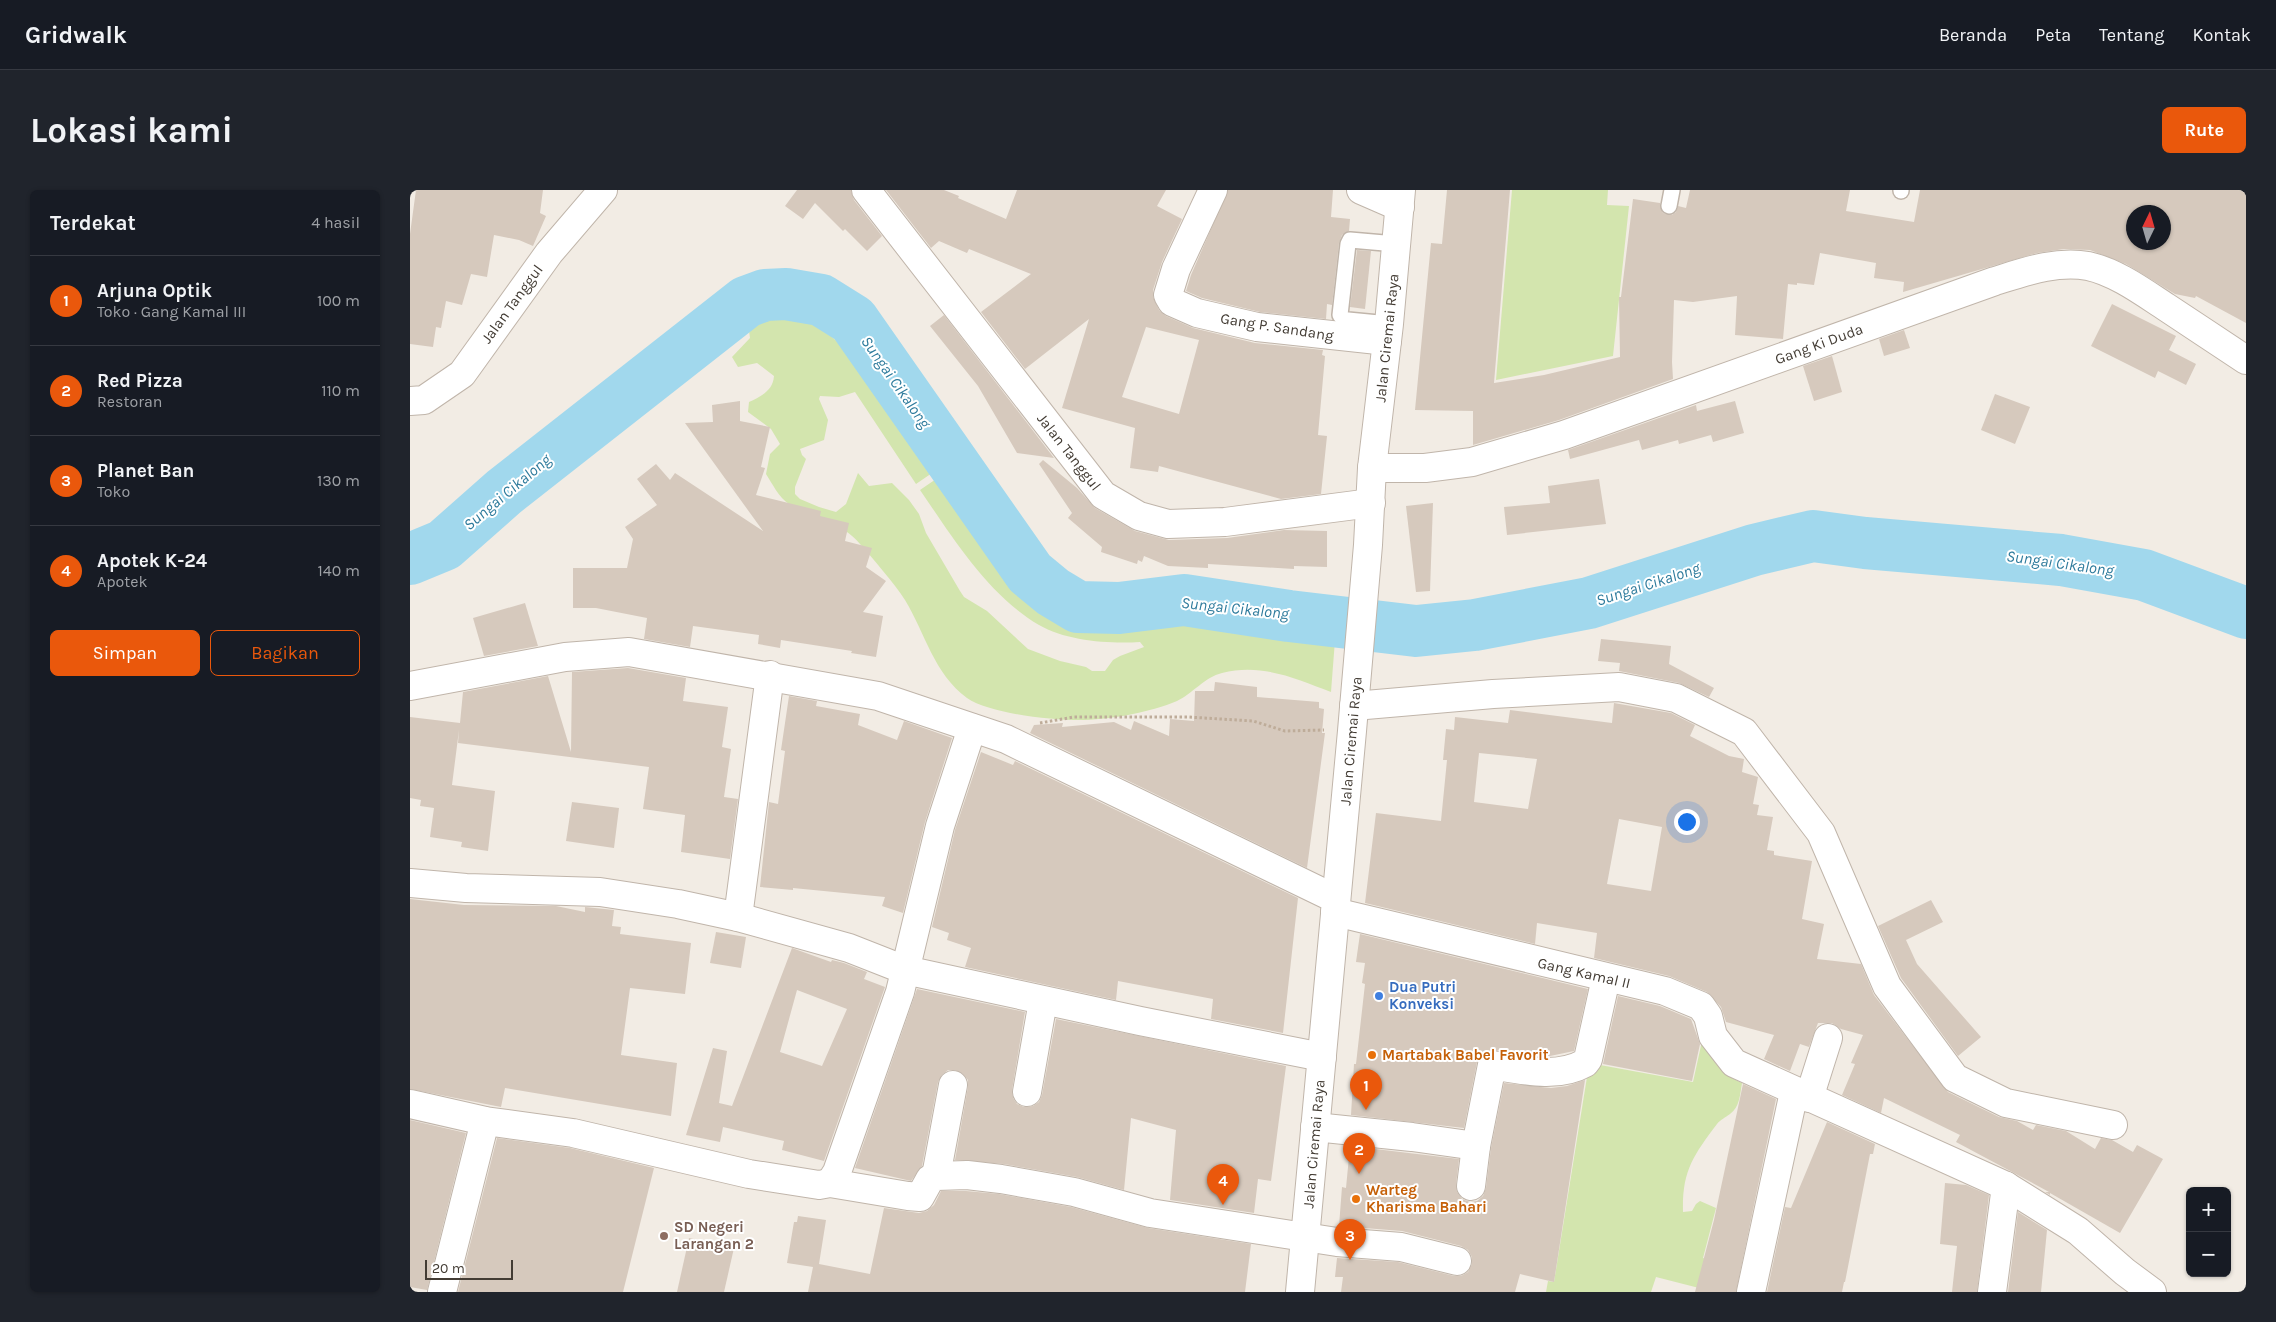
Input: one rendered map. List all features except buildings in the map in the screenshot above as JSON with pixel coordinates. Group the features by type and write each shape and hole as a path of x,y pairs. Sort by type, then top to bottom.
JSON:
{"street":[{"name":"Jalan Tanggul","path":"410,401 424,400 462,374 549,253 603,190"},
{"name":"Jalan Tanggul","path":"866,190 1103,496 1139,516 1168,524 1225,522 1371,503"},
{"name":"Gang P. Sandang","path":"1213,190 1176,268 1168,295 1172,302 1197,313 1257,327 1388,333"},
{"path":"1361,190 1401,199"},
{"name":"Jalan Ciremai Raya","path":"1300,1292 1354,710 1368,545 1372,468 1401,199"},
{"name":"Gang Ki Duda","path":"1372,468 1425,468 1472,462 1546,441 1995,281 2035,269 2051,267 2088,266 2112,275 2142,291 2246,360"},
{"name":"Gang Kamal II","path":"410,686 564,657 629,652 770,675 878,696 1006,739 1336,906 1665,992 1695,1002 1701,1006 1708,1016 1713,1036 1734,1063 2006,1186 2078,1231 2125,1272 2152,1292"},
{"path":"738,917 770,675"},
{"path":"1354,710 1493,694 1620,687 1676,698 1744,732 1821,832 1887,986 1955,1078 2006,1103 2113,1125"},
{"path":"830,1183 837,1172 900,992 940,826 972,728"},
{"path":"410,883 466,888 600,892 678,904 738,917 849,948 905,970 1043,1001 1322,1057"},
{"path":"1471,1186 1476,1146 1492,1065 1539,1072 1556,1072 1585,1063 1588,1059 1606,978"},
{"path":"1027,1092 1043,1001"},
{"path":"1751,1292 1802,1095 1828,1038"},
{"path":"936,1176 953,1085"},
{"path":"410,1104 485,1121 574,1133 749,1174 819,1185 830,1183 908,1196 920,1196 930,1180 936,1176 967,1175 1001,1179 1074,1192 1150,1213 1337,1242 1401,1247 1458,1261"},
{"path":"442,1292 485,1121"},
{"path":"1315,1127 1412,1136 1476,1146"},
{"path":"1992,1292 2006,1186"}],"lane":[{"path":"1669,206 1672,190"},
{"path":"1388,333 1343,319 1340,315 1350,240 1396,244"}],"path":[{"path":"1006,739 1033,724 1074,717 1188,717 1253,721 1285,731 1354,710"}],"green space":[{"path":"1512,190 1608,190 1607,205 1629,206 1613,356 1496,380"},
{"path":"794,310 810,317 842,346 935,471 916,484 855,392 839,397 820,396 819,399 828,420 824,440 800,449 806,459 795,487 795,494 800,499 836,512 846,504 858,473 869,486 892,483 909,500 919,514 926,533 964,597 987,611 1028,649 1060,661 1086,667 1092,671 1105,671 1113,660 1144,647 1140,642 1102,642 1062,635 1039,625 1021,613 988,582 973,564 920,490 939,477 1011,576 1039,608 1056,620 1083,629 1153,619 1205,619 1221,617 1291,624 1328,632 1335,640 1331,692 1278,673 1236,670 1216,675 1183,698 1167,705 1132,714 1085,720 1041,718 1007,712 977,704 967,698 946,677 905,600 860,544 836,525 789,504 779,494 766,474 770,454 780,444 771,429 748,412 749,402 769,389 774,376 757,363 738,367 732,357 750,338 748,323 778,312"},
{"path":"1704,1032 1715,1063 1726,1074 1742,1083 1736,1108 1719,1122 1701,1145 1687,1175 1683,1198 1683,1212 1692,1211 1700,1201 1716,1208 1703,1258 1706,1259 1699,1288 1656,1277 1651,1292 1546,1292 1548,1281 1554,1282 1587,1077 1590,1069 1600,1065 1693,1082"}],"waterway":[{"name":"Sungai Cikalong","path":"410,559 444,545 504,492 746,302 765,295 786,294 821,300 853,320 1030,573 1053,592 1078,607 1119,608 1184,600 1289,616 1416,631 1475,625 1589,603 1754,550 1813,536 1865,543 2061,560 2144,575 2246,613"}],"place":[{"name":"Dua Putri Konveksi","path":"1379,996"},
{"name":"Martabak Babel Favorit","path":"1372,1055"},
{"name":"Arjuna Optik","path":"1366,1110"},
{"name":"Red Pizza","path":"1359,1174"},
{"name":"Warteg Kharisma Bahari","path":"1356,1199"},
{"name":"Apotek K-24","path":"1223,1205"},
{"name":"SD Negeri Larangan 2","path":"664,1236"},
{"name":"Planet Ban","path":"1350,1260"}]}
